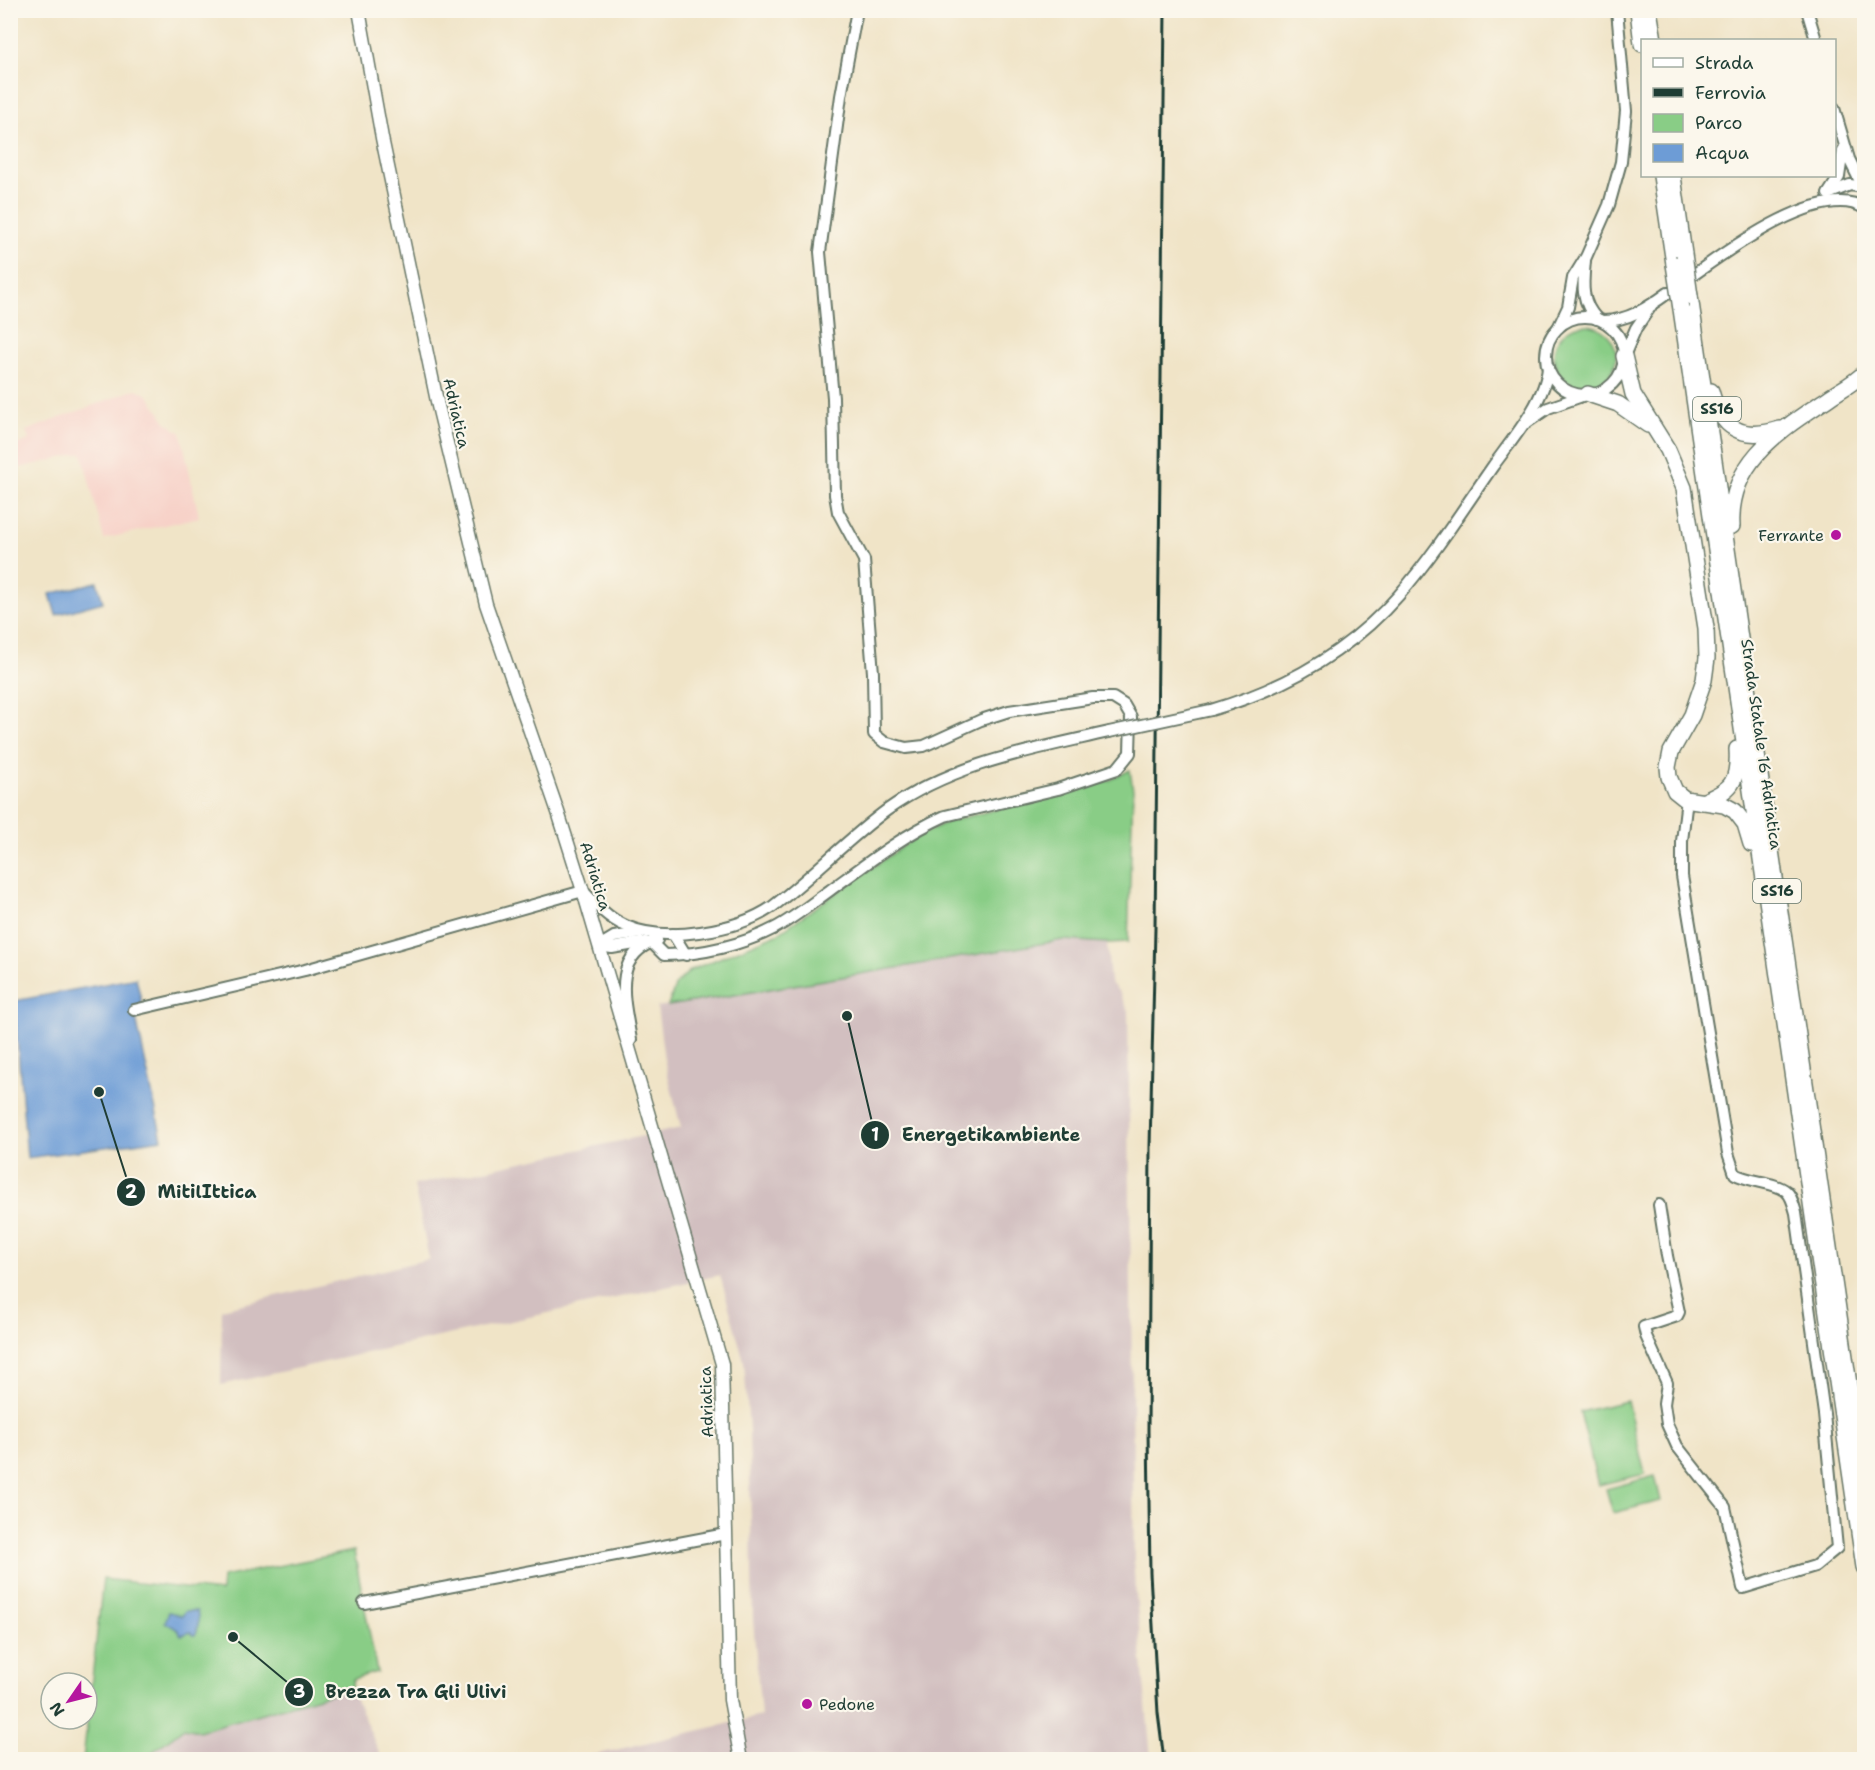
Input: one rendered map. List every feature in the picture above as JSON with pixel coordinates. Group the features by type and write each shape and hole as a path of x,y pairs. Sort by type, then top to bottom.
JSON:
{"highway":[{"path":"1638,10 1641,39"},
{"path":"1649,10 1654,39"},
{"path":"1654,39 1656,10"},
{"name":"Strada Statale 16 Adriatica","path":"1662,177 1679,259 1690,296 1696,333 1864,1487"},
{"name":"Strada Statale 16 Adriatica","path":"1673,177 1681,309 1864,1567"},
{"name":"SS16","path":"1696,333 1715,404 1724,420 1737,430 1752,434 1786,428"},
{"path":"1624,356 1632,390 1674,463 1685,494 1707,640 1706,664 1700,694 1668,762 1671,785 1678,794 1687,799"},
{"name":"SS16","path":"1737,610 1731,516 1734,493 1740,479 1750,462 1763,447 1786,428 1862,377"},
{"path":"1588,394 1624,407 1659,434"},
{"name":"SS16","path":"1702,802 1728,789 1734,782 1737,771 1730,642"},
{"name":"SS16","path":"1687,799 1729,807 1737,812 1743,821 1770,923"}],"main road":[{"name":"Adriatica","path":"359,10 382,138 436,395 486,604 551,790 583,891 722,1364 730,1700 741,1760"}],"street":[{"path":"134,1010 305,970 583,891 613,919 648,937 664,955 686,955 753,938 777,927 930,823 945,816 1058,789 1117,769 1130,753 1131,717 1124,705 1113,698 1082,700 1009,711 981,720 924,746 906,748 884,742 874,734 873,673 864,560 838,512 835,495 833,398 820,252 841,96 857,10"},
{"path":"1588,394 1573,393 1562,387 1553,378 1546,355 1547,346 1567,309 1573,279 1586,257 1614,190 1623,149 1626,111 1617,10"},
{"path":"1807,10 1816,39"},
{"path":"1836,115 1853,170 1864,188"},
{"path":"1819,204 1828,194 1840,173 1843,141"},
{"path":"1828,194 1848,186 1864,188"},
{"path":"1696,273 1758,232 1819,204 1844,200 1864,188"},
{"path":"1844,200 1864,208"},
{"path":"1586,257 1584,297 1589,309 1618,336 1624,356"},
{"path":"1558,328 1576,318 1624,319 1668,293"},
{"path":"1518,432 1530,419 1545,409 1602,390 1612,383 1621,371 1624,356 1636,328 1652,304"},
{"path":"599,945 614,948 648,937 732,925 760,914 888,810 925,787 952,774 993,759 1211,710 1257,694 1294,677 1332,654 1367,627 1398,597 1418,573 1518,432 1543,390 1548,367"},
{"path":"1659,1205 1679,1312 1677,1317 1644,1327 1667,1383 1664,1404 1667,1424 1677,1446 1725,1507 1743,1588 1815,1566 1836,1548 1824,1414 1796,1213 1786,1191 1771,1185 1746,1180 1735,1174 1728,1153 1682,876 1681,852 1687,799"},
{"path":"673,934 686,955"},
{"path":"635,1067 624,979 626,967 631,958 648,937"},
{"path":"364,1603 726,1534"}],"shaded area":[{"path":"136,389 148,395 166,422 181,433 199,517 104,539 82,453 11,470 11,447 29,440 26,431"},
{"path":"1063,940 1107,943 1110,982 1119,992 1128,1010 1134,1573 1151,1759 577,1759 761,1716 753,1620 749,1428 744,1361 720,1275 221,1385 222,1309 429,1259 414,1185 681,1128 664,1059 657,1007"},
{"path":"351,1688 382,1759 143,1760 184,1728 199,1731"}],"green space":[{"path":"1585,325 1597,327 1607,334 1614,344 1616,356 1614,368 1607,378 1597,385 1585,387 1573,385 1563,378 1556,368 1554,356 1556,344 1563,334 1573,327"},
{"path":"1130,770 1133,790 1128,942 1063,940 668,1006 676,984 691,970 777,934 918,836 947,822 1110,780"},
{"path":"1627,1401 1645,1474 1598,1485 1580,1412"},
{"path":"1655,1476 1661,1501 1613,1513 1606,1489"},
{"path":"354,1551 377,1672 353,1679 351,1688 199,1731 184,1728 143,1759 83,1760 86,1731 99,1731 99,1671 93,1671 103,1579 221,1592 222,1577"}],"water":[{"path":"97,582 103,602 56,615 50,594"},
{"path":"136,978 142,1004 135,1014 162,1139 27,1158 14,1001"},
{"path":"186,1611 197,1611 198,1623 195,1635 191,1632 181,1635 178,1630 165,1622 169,1612 182,1616"}],"railway":[{"path":"1164,1760 1158,1713 1150,1573 1148,1431 1165,10"}],"place":[{"name":"Ferrante","path":"1836,535"},
{"name":"Energetikambiente","path":"847,1016"},
{"name":"MitilIttica","path":"99,1092"},
{"name":"Brezza Tra Gli Ulivi","path":"233,1637"},
{"name":"Pedone","path":"807,1704"}]}
